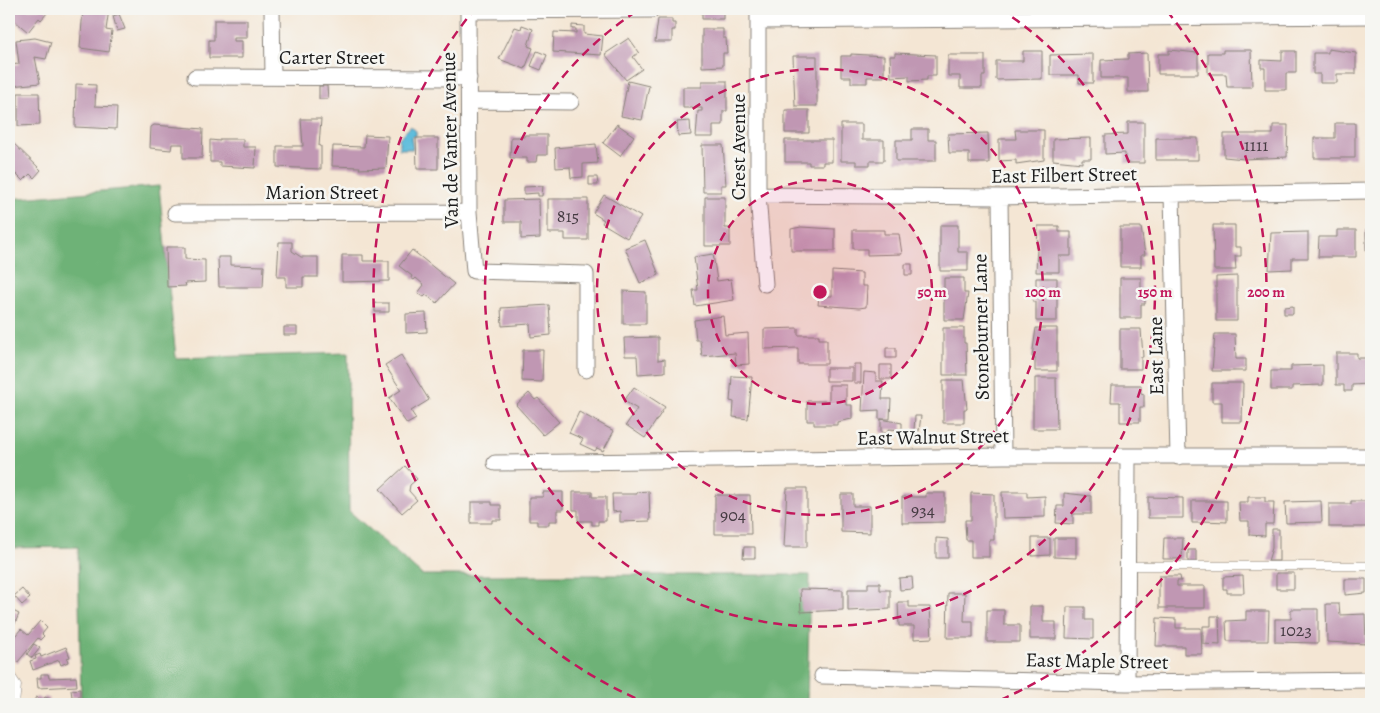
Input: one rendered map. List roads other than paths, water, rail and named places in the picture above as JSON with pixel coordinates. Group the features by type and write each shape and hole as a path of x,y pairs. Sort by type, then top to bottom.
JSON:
{"street":[{"path":"272,9 273,77"},
{"path":"468,10 652,10"},
{"name":"Van de Vanter Avenue","path":"468,10 470,78 469,212 474,271 586,274 586,370"},
{"path":"758,15 1371,16"},
{"name":"Crest Avenue","path":"758,15 758,195 765,284"},
{"name":"Carter Street","path":"195,77 470,78"},
{"path":"470,100 571,102"},
{"name":"East Filbert Street","path":"758,195 1000,197 1371,190"},
{"name":"East Lane","path":"1172,194 1178,457"},
{"name":"Stoneburner Lane","path":"1000,197 1003,456"},
{"name":"Marion Street","path":"175,213 469,212"},
{"name":"East Walnut Street","path":"495,463 1003,456 1371,456"},
{"path":"1127,683 1128,457"},
{"name":"East Maple Street","path":"822,676 1127,683 1371,680"}],"lane":[{"path":"1128,566 1371,566"},
{"path":"9,673 17,685 14,704"}],"water":[{"path":"411,126 416,131 416,136 411,137 413,149 399,149 399,138"}]}
